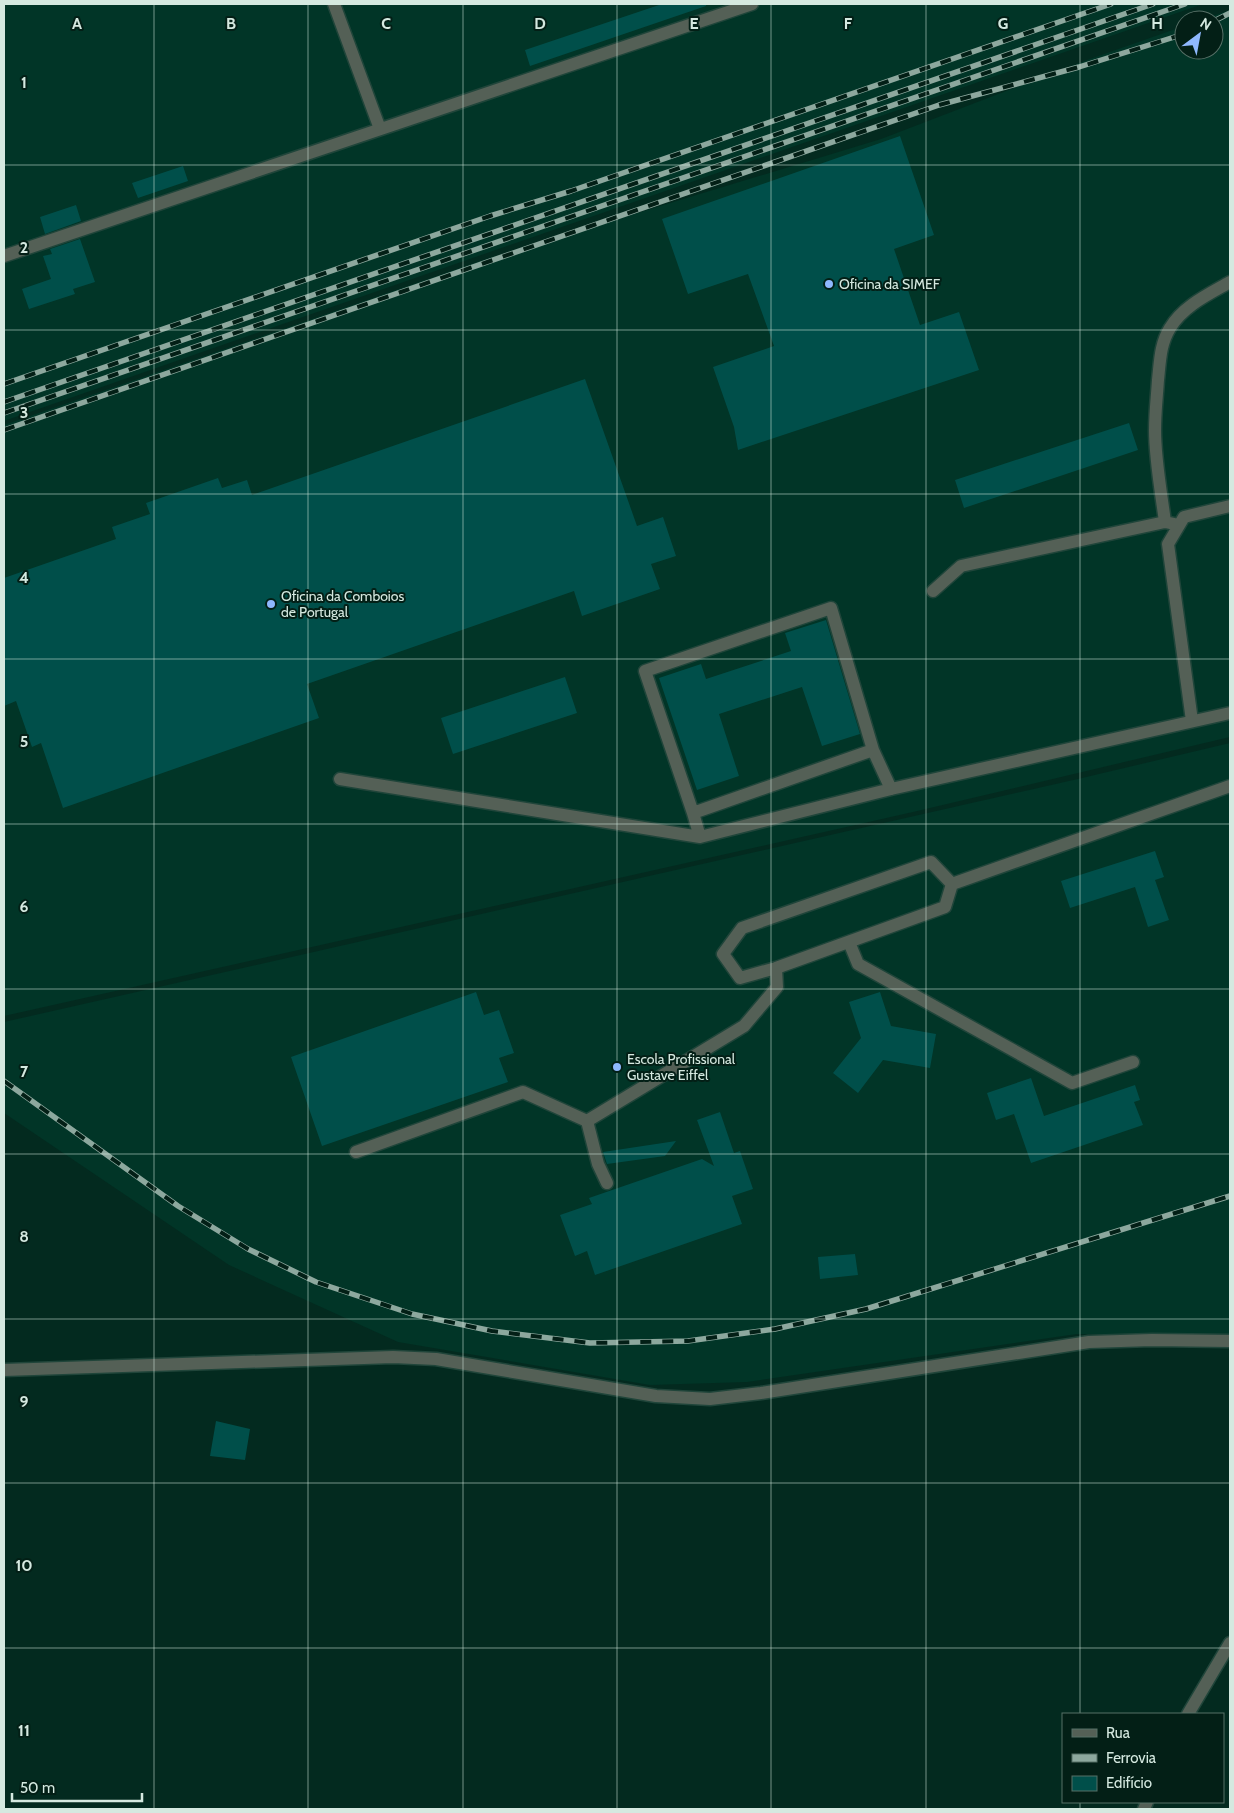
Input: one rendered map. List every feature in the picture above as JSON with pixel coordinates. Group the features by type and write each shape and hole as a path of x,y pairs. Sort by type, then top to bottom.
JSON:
{"street":[{"path":"334,4 380,129"},
{"path":"4,256 752,4"},
{"path":"1165,522 1155,430 1159,366 1164,339 1170,327 1187,308 1230,282"},
{"path":"1192,721 1168,544 1184,517 1230,506"},
{"path":"933,591 961,566 1165,522 1178,526"},
{"path":"700,837 645,671 831,608 873,750 891,789"},
{"path":"340,779 700,837 891,789 1230,713"},
{"path":"692,813 873,750"},
{"path":"952,884 1230,786"},
{"path":"931,862 952,884 945,907 776,968 740,978 723,954 742,928 931,862"},
{"path":"849,942 858,964 1072,1083 1134,1062"},
{"path":"587,1121 744,1026 777,987 776,968"},
{"path":"356,1152 523,1092 587,1121"},
{"path":"587,1121 598,1164 607,1184"},
{"path":"4,1370 393,1357 436,1358 656,1396 710,1398 762,1393 1088,1342 1152,1340 1230,1341"},
{"path":"1189,1713 1230,1643"}],"shaded area":[{"path":"4,4 1203,4 1186,10 1174,10 1174,14 4,421"},
{"path":"1230,10 1230,737 913,812 4,1016 4,425 489,258 881,139 1087,60 1174,30 1174,60 1224,60 1224,12"},
{"name":"Escola Profissional Gustave Eiffel","path":"1230,743 1230,1338 1077,1334 747,1382 650,1385 398,1342 229,1265 4,1113 4,1022"}],"building":[{"path":"662,4 706,4 706,6 530,66 525,50"},
{"name":"Oficina da SIMEF","path":"900,136 934,235 894,249 920,325 959,312 979,370 738,450 734,427 713,367 774,346 748,274 688,294 662,219"},
{"path":"183,166 188,181 138,198 132,183"},
{"path":"76,205 81,221 45,234 40,217"},
{"path":"80,239 95,282 73,289 75,294 29,309 22,289 51,279 43,256 52,254 50,249"},
{"name":"Oficina da Comboios de Portugal","path":"585,379 637,526 663,517 676,556 651,564 660,589 582,616 574,591 307,684 319,718 63,808 41,743 32,747 16,701 4,706 4,578 116,539 112,527 150,514 146,503 218,478 222,488 247,480 252,495"},
{"path":"1129,423 1138,450 964,508 955,480"},
{"path":"826,620 860,734 822,746 802,687 719,714 739,776 697,790 659,678 701,664 706,679 791,651 785,633"},
{"path":"565,677 577,713 453,754 441,718"},
{"path":"1155,851 1164,877 1155,880 1169,920 1148,927 1135,887 1070,908 1061,881"},
{"path":"476,992 484,1015 499,1010 514,1053 499,1058 508,1082 322,1146 291,1057"},
{"path":"880,992 891,1026 936,1034 930,1068 883,1060 858,1093 833,1073 861,1038 849,1002"},
{"path":"1031,1078 1044,1116 1135,1085 1140,1100 1134,1102 1143,1125 1031,1163 1014,1114 996,1120 987,1093"},
{"path":"720,1112 734,1153 740,1151 753,1189 732,1196 742,1224 595,1275 587,1251 575,1256 560,1215 592,1204 589,1198 702,1159 714,1166 697,1120"},
{"path":"676,1141 665,1156 607,1164 603,1152"},
{"path":"855,1254 858,1275 820,1279 818,1257"},
{"path":"216,1421 250,1429 245,1460 210,1456"}],"railway":[{"path":"4,384 490,216 571,191 1111,4"},
{"path":"4,402 1153,4"},
{"path":"4,413 1185,4"},
{"path":"1224,16 1230,13"},
{"path":"4,430 939,105 1079,67 1174,37"},
{"path":"4,1081 178,1206 248,1249 316,1282 412,1314 492,1331 590,1343 688,1341 775,1329 866,1309 1230,1196"}],"place":[{"name":"Oficina da SIMEF","path":"829,284"},
{"name":"Oficina da Comboios de Portugal","path":"271,604"},
{"name":"Escola Profissional Gustave Eiffel","path":"617,1067"}]}
